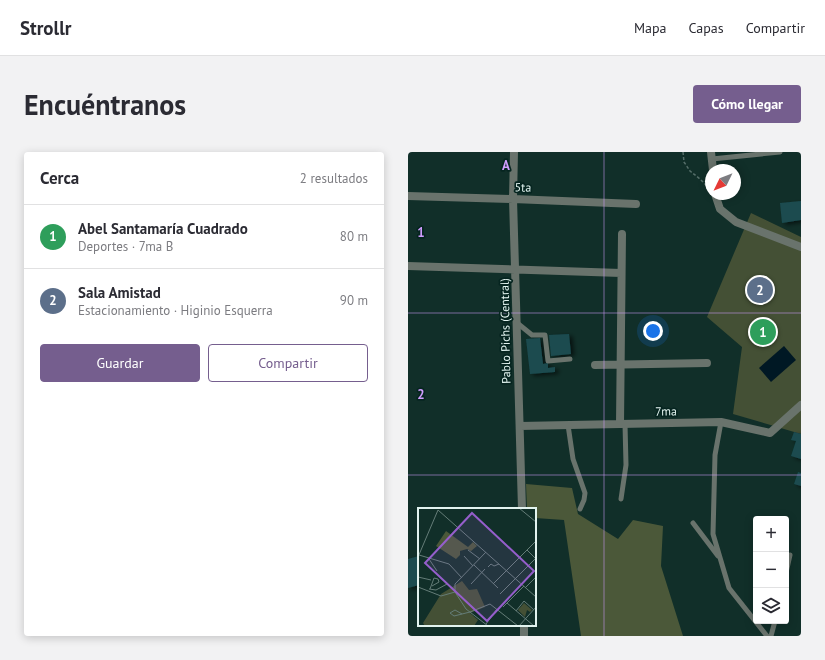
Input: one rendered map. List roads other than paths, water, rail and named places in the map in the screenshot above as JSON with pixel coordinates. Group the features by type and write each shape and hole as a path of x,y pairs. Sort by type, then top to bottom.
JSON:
{"street":[{"name":"Pablo Pichs (Central)","path":"514,152 513,199 522,508"},
{"name":"5ta","path":"408,196 636,204"},
{"path":"717,200 720,209 736,222 801,247"},
{"path":"622,234 620,364 622,424"},
{"path":"408,266 621,273"},
{"path":"595,365 707,363"},
{"name":"7ma","path":"520,426 721,422 770,433 801,405"}],"lane":[{"path":"712,155 780,152"},
{"path":"516,322 532,335 545,335 548,361 570,359"},
{"path":"721,422 715,455 713,534 728,588 767,636"},
{"path":"620,499 626,465 622,424"},
{"path":"568,425 573,459 585,493 580,509"},
{"path":"693,523 720,558"},
{"path":"789,560 790,555"},
{"path":"771,636 773,624"}],"water":[{"path":"784,346 796,360 771,382 759,368"}],"place":[{"name":"Sala Amistad","path":"760,290"},
{"name":"Abel Santamaría Cuadrado","path":"763,332"}]}
